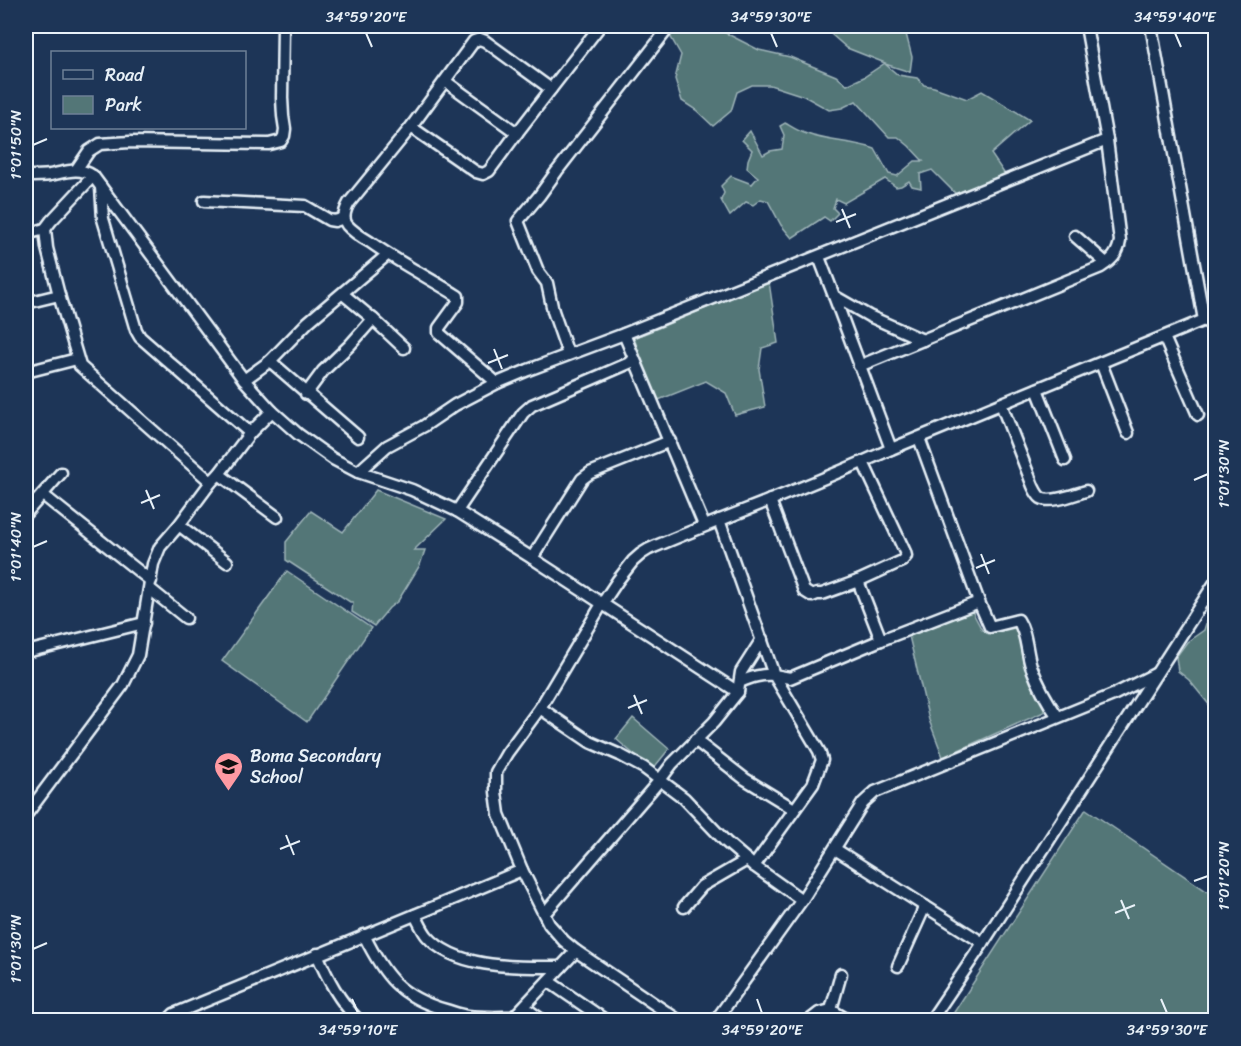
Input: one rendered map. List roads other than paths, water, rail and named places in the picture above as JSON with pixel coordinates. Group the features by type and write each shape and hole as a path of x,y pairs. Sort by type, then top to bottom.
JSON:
{"street":[{"path":"76,170 89,151 100,144 130,142 268,144 281,141 285,129 282,98 283,26"},
{"path":"411,127 476,172 483,174 489,171 600,26"},
{"path":"568,354 553,311 547,283 538,271 518,221 670,26"},
{"path":"859,366 1106,263 1115,256 1120,241 1107,140 1086,26"},
{"path":"1151,26 1204,320 1215,328"},
{"path":"497,383 439,333 439,328 458,302 458,296 387,255 354,231 347,225 344,218 345,210 411,127 474,41 480,39 485,41 551,89"},
{"path":"446,81 517,133"},
{"path":"358,472 387,446 497,383 1107,140"},
{"path":"26,176 47,176 76,170 87,171 93,176 244,380 272,411 315,447 358,472 412,490 457,511 602,604 739,687"},
{"path":"93,176 51,220 45,230 58,295 80,366 215,478 277,517"},
{"path":"101,186 103,219 135,330 140,337 250,433"},
{"path":"204,201 305,206 329,220 344,218"},
{"path":"26,234 45,230"},
{"path":"1075,236 1106,263"},
{"path":"244,380 270,361 308,322 387,255"},
{"path":"819,256 891,449"},
{"path":"343,294 404,348"},
{"path":"26,303 58,295"},
{"path":"834,296 869,316 923,340"},
{"path":"678,1020 576,951 556,932 544,914 522,870 499,813 496,792 496,772 507,753 540,708 626,568 641,554 704,525 863,462 1164,337 1204,320 1215,308"},
{"path":"306,394 322,371 373,319"},
{"path":"624,334 704,525"},
{"path":"1164,337 1198,415"},
{"path":"26,372 77,359"},
{"path":"270,361 358,438"},
{"path":"457,511 523,413 532,405 634,361"},
{"path":"1101,363 1128,433"},
{"path":"1037,390 1065,460"},
{"path":"1001,404 1033,486 1041,498 1050,501 1086,491"},
{"path":"26,815 123,685 138,656 153,564 160,547 250,433 272,411"},
{"path":"919,438 990,627 1018,620 1023,628 1031,666 1058,717"},
{"path":"532,558 582,479 590,472 670,441"},
{"path":"770,500 804,591 812,596 858,581 902,561 906,556 863,462"},
{"path":"26,513 61,473"},
{"path":"42,495 151,585 186,618"},
{"path":"684,907 702,886 751,863 813,784 822,760 819,751 774,675 719,520"},
{"path":"179,525 227,562"},
{"path":"858,581 881,640"},
{"path":"931,1020 983,944 1215,581"},
{"path":"544,914 672,764 714,722 739,687 755,676 764,674 790,678 979,602"},
{"path":"26,652 144,622"},
{"path":"739,687 741,672 762,639"},
{"path":"716,1020 802,900 863,803 875,792 1113,694 1155,674"},
{"path":"540,708 590,742 644,768 684,798 726,842 751,863 802,900"},
{"path":"695,740 745,779 794,809"},
{"path":"835,849 983,944"},
{"path":"168,1020 174,1014 522,870"},
{"path":"898,966 925,906"},
{"path":"415,915 426,935 441,949 466,959 492,964 561,967"},
{"path":"364,935 376,960 392,981 411,996 431,1006 466,1016 513,1019 576,951"},
{"path":"317,954 328,980 344,1005 358,1020"},
{"path":"831,1010 841,974"},
{"path":"548,981 605,1020"},
{"path":"524,1007 542,1020"},
{"path":"810,1020 819,1013 831,1010 848,1020"}],"place":[{"name":"Boma Secondary School","path":"229,792"}]}
